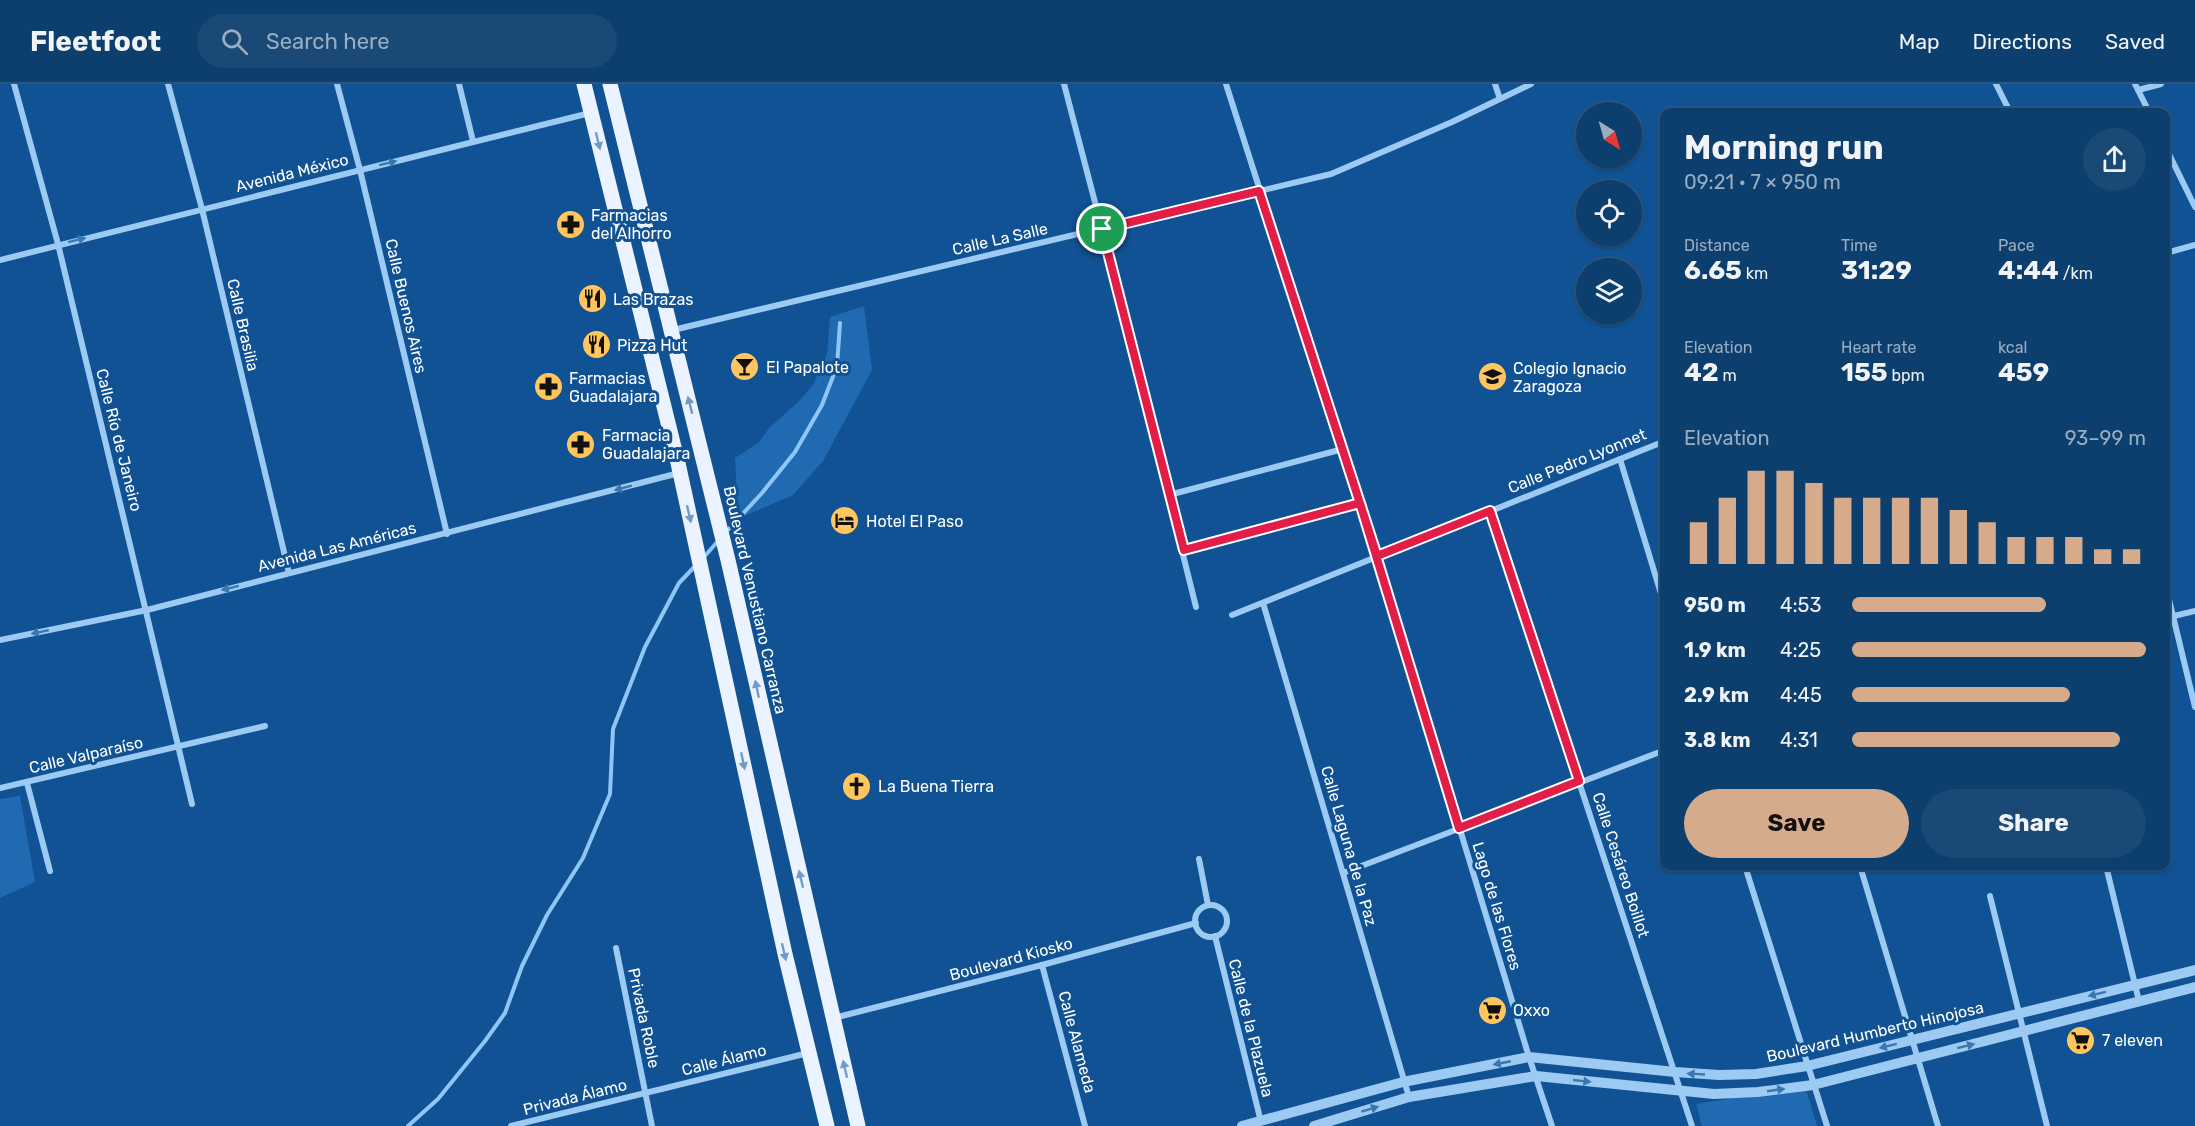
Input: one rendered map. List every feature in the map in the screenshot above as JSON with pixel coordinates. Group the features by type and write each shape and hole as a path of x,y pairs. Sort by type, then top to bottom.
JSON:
{"main road":[{"path":"584,84 696,544 777,919 827,1126"},
{"name":"Boulevard Venustiano Carranza","path":"610,84 728,560 858,1126"}],"street":[{"name":"Calle Río de Janeiro","path":"14,84 58,244 192,804"},
{"name":"Calle Brasilia","path":"168,84 202,209 289,573"},
{"name":"Calle Buenos Aires","path":"337,84 360,170 447,534"},
{"path":"459,84 473,141"},
{"path":"1064,84 1184,550 1196,607"},
{"name":"Lago de las Flores","path":"1226,84 1377,556 1552,1126"},
{"path":"1495,84 1500,99"},
{"name":"Calle La Salle","path":"672,331 1331,174 1452,122 1531,84"},
{"path":"1996,84 2008,108"},
{"path":"2147,108 2136,87 2161,84"},
{"name":"Avenida México","path":"0,260 591,113"},
{"path":"2170,156 2195,207"},
{"path":"2170,252 2195,245"},
{"name":"Calle Pedro Lyonnet","path":"1232,615 1660,443"},
{"path":"1169,495 1343,449"},
{"path":"1620,459 1660,591"},
{"name":"Avenida Las Américas","path":"0,640 147,610 679,473"},
{"path":"1184,550 1360,503"},
{"name":"Calle Cesáreo Boillot","path":"1490,511 1692,1126"},
{"name":"Calle Laguna de la Paz","path":"1263,603 1409,1097"},
{"path":"2195,611 2170,617 2195,707"},
{"name":"Calle Valparaíso","path":"0,788 265,726"},
{"path":"1343,873 1660,752"},
{"path":"27,783 50,871"},
{"path":"1198,859 1208,905"},
{"path":"1746,870 1827,1126"},
{"path":"1861,870 1938,1126"},
{"path":"2107,870 2139,1001"},
{"path":"1990,896 2047,1126"},
{"path":"1208,905 1218,906 1226,914 1227,925 1215,936 1202,934 1196,923 1198,912 1208,905"},
{"name":"Boulevard Kiosko","path":"833,1019 1196,923"},
{"name":"Calle de la Plazuela","path":"1215,936 1261,1123"},
{"name":"Privada Roble","path":"616,948 652,1126"},
{"name":"Calle Alameda","path":"1042,965 1085,1126"},
{"name":"Boulevard Humberto Hinojosa","path":"1242,1126 1261,1123 1403,1082 1529,1057 1719,1075 1756,1074 1807,1066 2195,970"},
{"name":"Boulevard Humberto Hinojosa","path":"1314,1126 1409,1097 1536,1076 1714,1094 1758,1092 1813,1085 2195,987"},
{"name":"Calle Álamo","path":"645,1093 810,1052"},
{"name":"Privada Álamo","path":"511,1126 645,1093"}],"shaded area":[{"path":"864,306 872,370 823,461 793,495 738,519 735,458 758,443 770,427 813,385 827,354 830,317"},
{"path":"20,796 35,882 0,898 0,799"},
{"path":"1806,1089 1817,1126 1702,1126 1696,1104 1733,1098 1762,1097"}],"waterway":[{"path":"726,532 795,452 822,405 837,366 840,323"},
{"path":"704,557 719,540"},
{"path":"408,1126 438,1099 505,1013 522,966 547,915 583,858 610,794 613,729 645,647 679,583 697,564"}],"place":[{"name":"Farmacias del Alhorro","path":"570,224"},
{"name":"Las Brazas","path":"592,299"},
{"name":"Pizza Hut","path":"596,345"},
{"name":"El Papalote","path":"745,367"},
{"name":"Colegio Ignacio Zaragoza","path":"1492,377"},
{"name":"Farmacias Guadalajara","path":"548,387"},
{"name":"Farmacia Guadalajara","path":"581,444"},
{"name":"Hotel El Paso","path":"845,521"},
{"name":"La Buena Tierra","path":"857,786"},
{"name":"Oxxo","path":"1492,1010"},
{"name":"7 eleven","path":"2081,1040"}],"route":[{"path":"1102,229 1184,550 1360,503 1377,556 1459,828 1579,781 1490,511 1377,556 1259,191 1102,229"}]}
